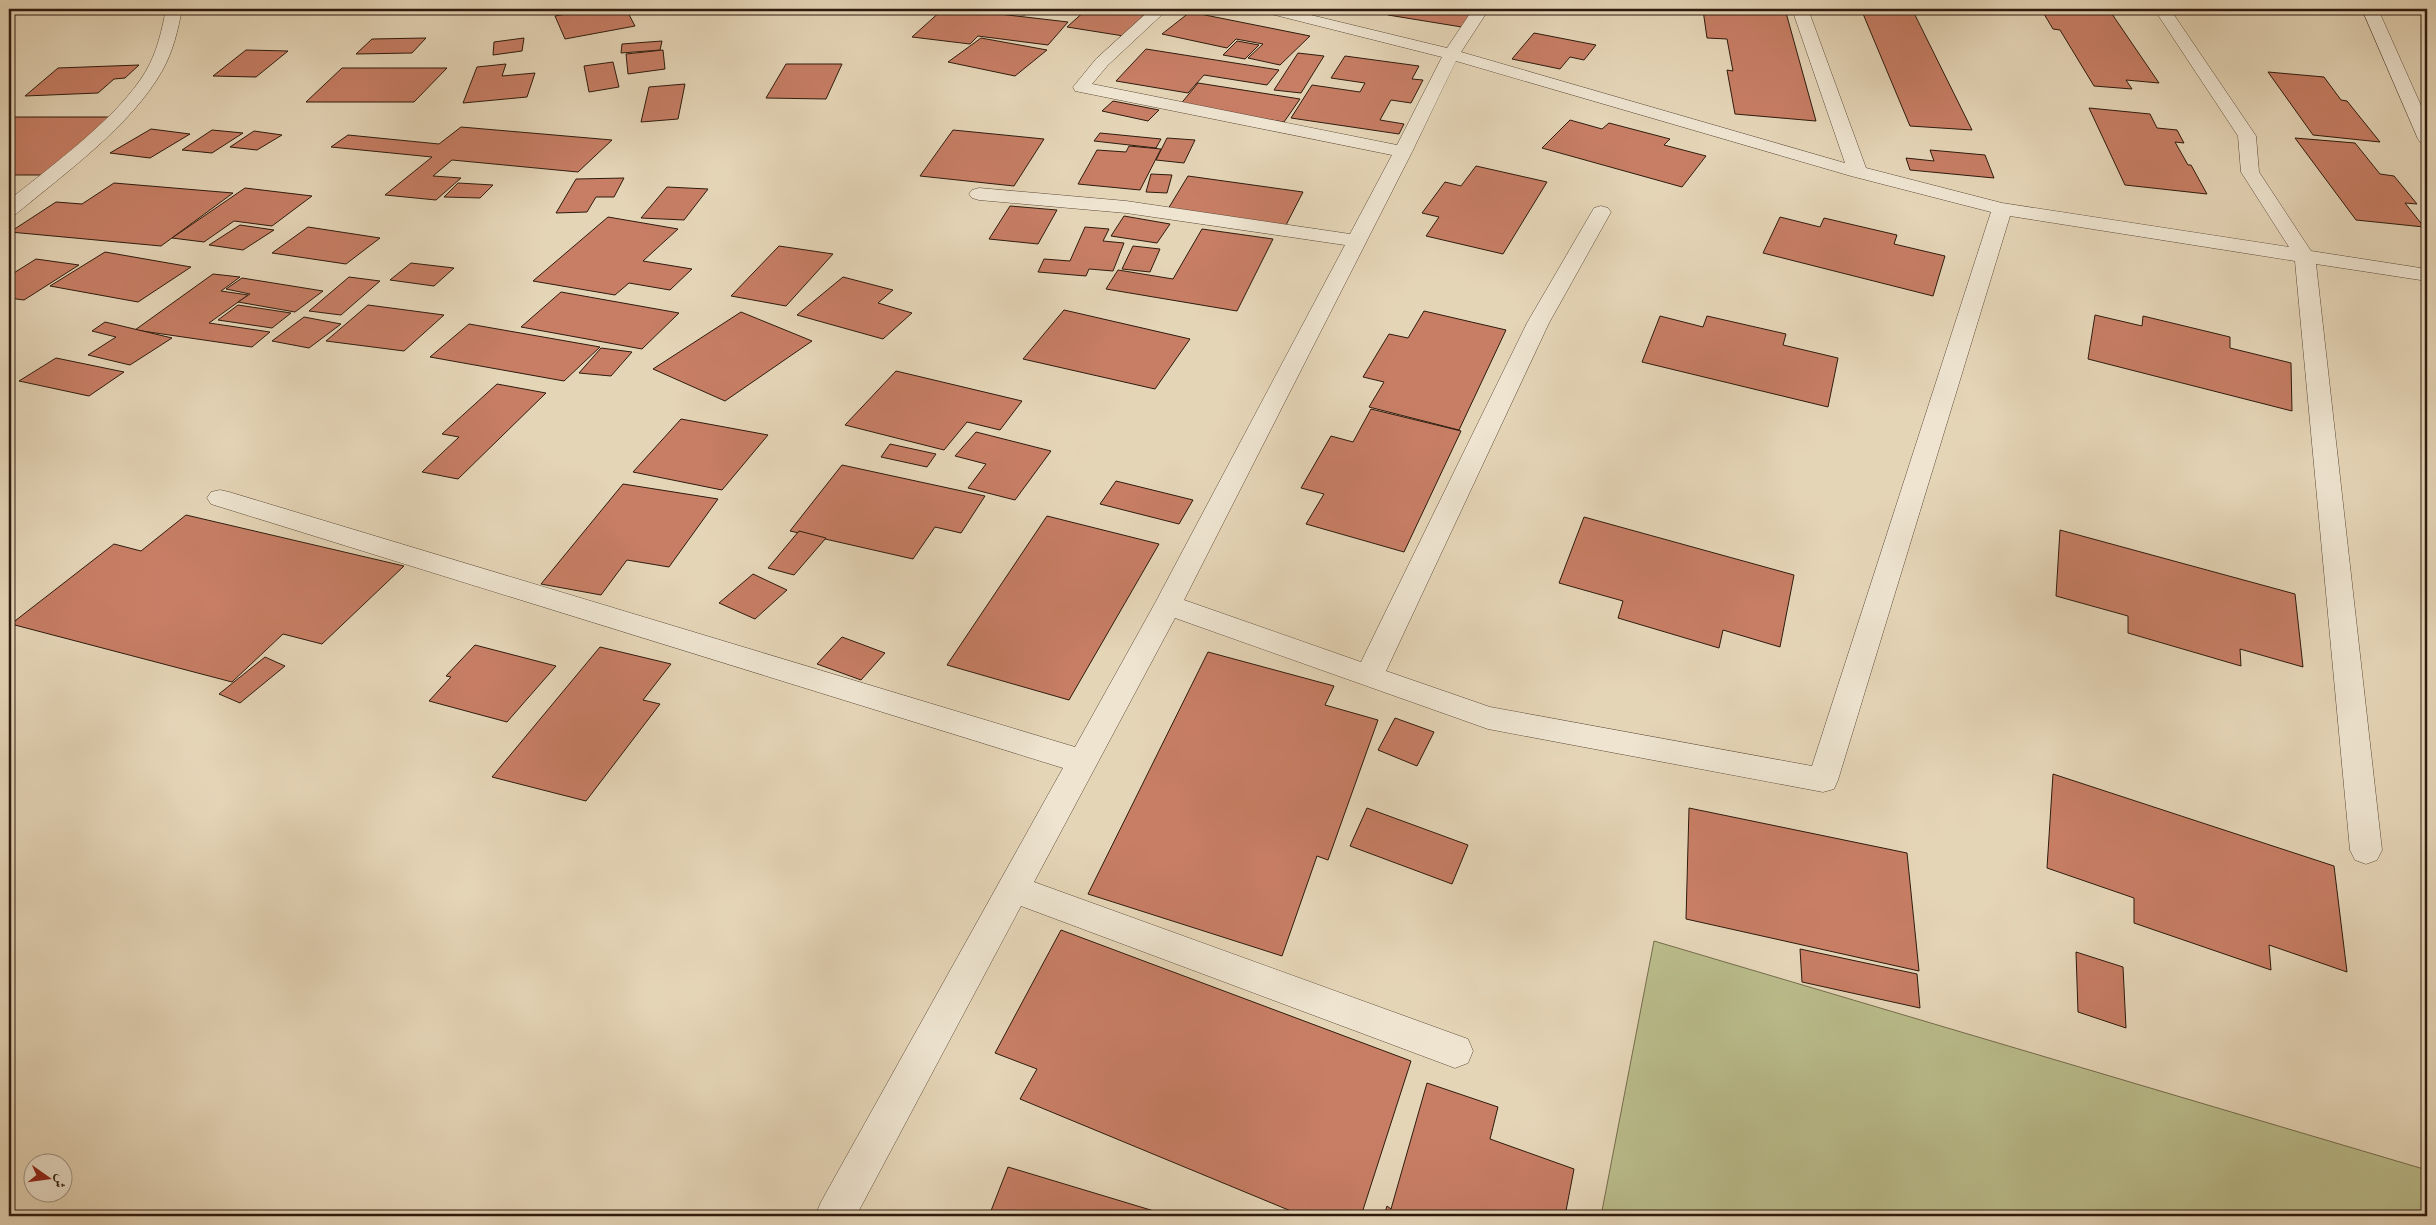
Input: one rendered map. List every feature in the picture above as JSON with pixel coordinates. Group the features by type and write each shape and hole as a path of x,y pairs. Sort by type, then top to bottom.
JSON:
{"street":[{"path":"9,210 93,140 149,79 170,33 174,9"},
{"path":"1160,9 1102,62 1081,87 1403,152"},
{"path":"1268,9 1306,13 1858,172 2002,209 2427,275"},
{"path":"835,1216 1168,605 1452,54 1481,9"},
{"path":"1800,9 1858,172"},
{"path":"2162,9 2247,136 2250,172 2305,257 2366,850"},
{"path":"2370,9 2427,139"},
{"path":"979,194 1126,207 1357,241"},
{"path":"1168,605 1488,718 1824,780 2002,209"},
{"path":"1369,676 1538,323 1601,212"},
{"path":"220,498 1083,762"},
{"path":"1014,889 1455,1052"}],"green space":[{"path":"1654,941 2427,1170 2427,1216 1601,1216"}],"building":[{"path":"592,9 626,9 635,26 565,39 555,16"},
{"path":"943,9 1068,22 1048,45 978,36 970,44 912,37"},
{"path":"1000,9 1029,9 1025,15 998,13"},
{"path":"1087,9 1158,9 1130,37 1067,27"},
{"path":"1393,9 1487,9 1474,29 1388,15"},
{"path":"1708,9 1785,9 1816,121 1735,114 1727,70 1733,71 1727,39 1707,38 1703,10 1708,11"},
{"path":"1861,9 1912,9 1972,130 1910,126"},
{"path":"2041,9 2112,14 2159,83 2126,80 2132,89 2094,86 2060,30 2053,29"},
{"path":"1190,12 1310,36 1280,65 1248,58 1263,44 1236,39 1227,48 1162,34"},
{"path":"1534,33 1596,45 1584,60 1570,57 1560,69 1512,59"},
{"path":"426,38 412,53 356,54 372,39"},
{"path":"524,38 522,51 493,55 494,42"},
{"path":"981,38 1047,50 1015,76 948,62"},
{"path":"662,41 660,50 621,53 622,44"},
{"path":"1237,41 1259,45 1245,59 1223,55"},
{"path":"1146,49 1279,70 1267,85 1204,75 1188,93 1116,81"},
{"path":"246,50 288,51 256,77 213,76"},
{"path":"663,50 665,69 628,74 626,54"},
{"path":"1298,53 1324,56 1301,93 1274,90"},
{"path":"1345,56 1419,66 1412,79 1423,80 1411,103 1391,100 1380,120 1404,124 1399,134 1291,118 1312,85 1360,92 1365,83 1331,78"},
{"path":"613,62 619,87 589,92 584,66"},
{"path":"506,64 502,76 535,73 527,97 463,103 477,67"},
{"path":"786,64 842,64 826,99 766,98"},
{"path":"139,65 125,78 114,79 98,93 25,96 58,68"},
{"path":"342,68 447,68 414,102 306,102"},
{"path":"2268,72 2324,77 2341,100 2347,101 2380,142 2313,135"},
{"path":"1198,83 1300,99 1284,122 1179,106"},
{"path":"685,84 678,119 641,122 649,87"},
{"path":"1113,101 1159,110 1148,121 1102,111"},
{"path":"2089,108 2150,114 2157,128 2177,130 2184,143 2175,142 2188,165 2191,165 2207,194 2125,185"},
{"path":"9,117 117,117 43,175 9,175"},
{"path":"1570,120 1602,129 1609,123 1670,139 1664,145 1706,156 1682,187 1542,148"},
{"path":"461,127 612,140 578,172 452,160 433,176 461,178 436,200 385,195 432,157 331,147 348,135 439,144"},
{"path":"151,129 190,134 150,158 110,153"},
{"path":"212,130 243,133 212,153 182,150"},
{"path":"953,130 1044,139 1014,186 920,176"},
{"path":"254,131 282,135 257,150 230,147"},
{"path":"1100,133 1161,139 1156,148 1094,141"},
{"path":"1167,138 1195,140 1184,163 1156,160"},
{"path":"2295,138 2355,143 2380,174 2394,176 2417,204 2405,203 2424,227 2356,220"},
{"path":"1129,146 1161,149 1140,190 1078,184 1097,150 1126,152"},
{"path":"1930,150 1985,155 1994,178 1910,170 1906,158 1934,161"},
{"path":"1476,166 1547,182 1503,254 1426,236 1439,217 1422,213 1445,182 1461,186"},
{"path":"1151,174 1172,175 1167,193 1146,192"},
{"path":"1188,176 1303,192 1285,227 1168,209"},
{"path":"624,178 614,197 596,197 587,212 556,213 576,179"},
{"path":"114,183 233,193 161,246 10,232 56,202 82,204"},
{"path":"458,183 493,185 480,198 444,197"},
{"path":"667,187 708,189 684,220 641,218"},
{"path":"245,188 312,196 272,226 234,221 204,242 172,238"},
{"path":"1010,206 1057,210 1038,244 989,239"},
{"path":"1124,216 1170,224 1157,243 1111,236"},
{"path":"608,217 678,229 643,261 692,269 670,290 629,283 615,295 533,281"},
{"path":"1780,217 1820,227 1824,218 1897,235 1894,244 1945,256 1933,296 1763,253"},
{"path":"240,225 274,230 243,250 209,245"},
{"path":"308,227 380,238 346,264 272,253"},
{"path":"1085,227 1109,229 1103,241 1124,243 1113,271 1089,269 1086,276 1038,272 1044,259 1070,261"},
{"path":"1202,229 1273,239 1237,311 1106,289 1118,270 1173,279"},
{"path":"779,246 833,254 786,306 731,296"},
{"path":"1133,246 1160,249 1150,272 1122,269"},
{"path":"105,252 191,267 138,302 50,286"},
{"path":"36,259 79,265 24,300 9,298 9,276"},
{"path":"411,263 454,268 434,286 390,280"},
{"path":"213,274 240,277 221,291 248,295 209,323 270,332 252,347 135,330"},
{"path":"349,277 380,281 341,315 309,311"},
{"path":"843,277 893,290 878,303 912,313 883,339 797,315"},
{"path":"242,278 323,291 295,312 238,302 250,294 226,289"},
{"path":"561,292 679,313 642,349 521,327"},
{"path":"238,305 291,313 272,328 218,320"},
{"path":"368,305 444,315 404,351 326,341"},
{"path":"1064,310 1190,339 1155,389 1023,359"},
{"path":"1424,311 1506,330 1459,430 1369,407 1384,382 1363,377 1389,334 1408,338"},
{"path":"741,312 812,341 725,401 653,369"},
{"path":"2095,315 2142,326 2143,316 2230,337 2230,348 2291,363 2292,411 2088,359"},
{"path":"1660,316 1703,327 1707,316 1786,334 1783,345 1838,358 1828,407 1642,362"},
{"path":"304,317 341,324 309,348 272,341"},
{"path":"105,322 172,338 130,365 88,355 116,337 92,331"},
{"path":"469,324 600,347 564,381 430,357"},
{"path":"601,348 632,352 611,376 579,373"},
{"path":"56,358 124,372 89,396 19,381"},
{"path":"896,371 1022,401 1000,430 967,422 944,450 845,425"},
{"path":"497,384 546,393 458,479 422,472 459,437 442,434"},
{"path":"1371,409 1461,431 1404,552 1306,524 1324,494 1301,488 1331,436 1353,442"},
{"path":"681,419 768,435 722,490 633,472"},
{"path":"976,432 1051,451 1015,500 968,488 986,464 955,456"},
{"path":"890,444 936,454 927,467 881,457"},
{"path":"842,465 985,496 961,533 935,527 913,559 790,531"},
{"path":"1116,481 1193,500 1179,524 1100,504"},
{"path":"623,484 718,499 669,567 627,560 601,595 541,584"},
{"path":"186,515 404,566 322,644 283,634 232,682 11,624 114,544 141,551"},
{"path":"1047,516 1159,544 1069,700 947,665"},
{"path":"1584,517 1794,575 1780,647 1723,630 1719,648 1618,618 1623,601 1559,583"},
{"path":"2060,530 2295,594 2303,667 2240,649 2241,666 2128,633 2128,616 2056,596"},
{"path":"799,531 826,538 794,575 768,568"},
{"path":"753,574 787,590 755,619 719,603"},
{"path":"842,637 885,653 861,680 817,664"},
{"path":"475,645 556,666 507,722 429,701 451,677 446,676"},
{"path":"600,647 671,664 643,700 660,704 586,801 492,777"},
{"path":"1208,652 1334,686 1325,705 1378,720 1328,860 1317,856 1282,956 1088,894"},
{"path":"265,657 285,666 240,703 219,694"},
{"path":"1395,718 1434,732 1417,766 1378,750"},
{"path":"2053,774 2334,866 2347,972 2269,945 2271,970 2134,923 2134,898 2047,868"},
{"path":"1367,808 1468,845 1452,884 1350,846"},
{"path":"1689,808 1907,853 1919,971 1686,919"},
{"path":"1061,930 1411,1061 1361,1216 1303,1216 1020,1099 1037,1069 995,1053"},
{"path":"1800,949 1917,974 1920,1008 1802,982"},
{"path":"2076,952 2123,967 2126,1028 2078,1012"},
{"path":"1427,1083 1498,1107 1490,1139 1574,1169 1565,1216 1384,1216 1387,1206 1391,1209"},
{"path":"1008,1167 1164,1214 1163,1216 989,1216"}]}
